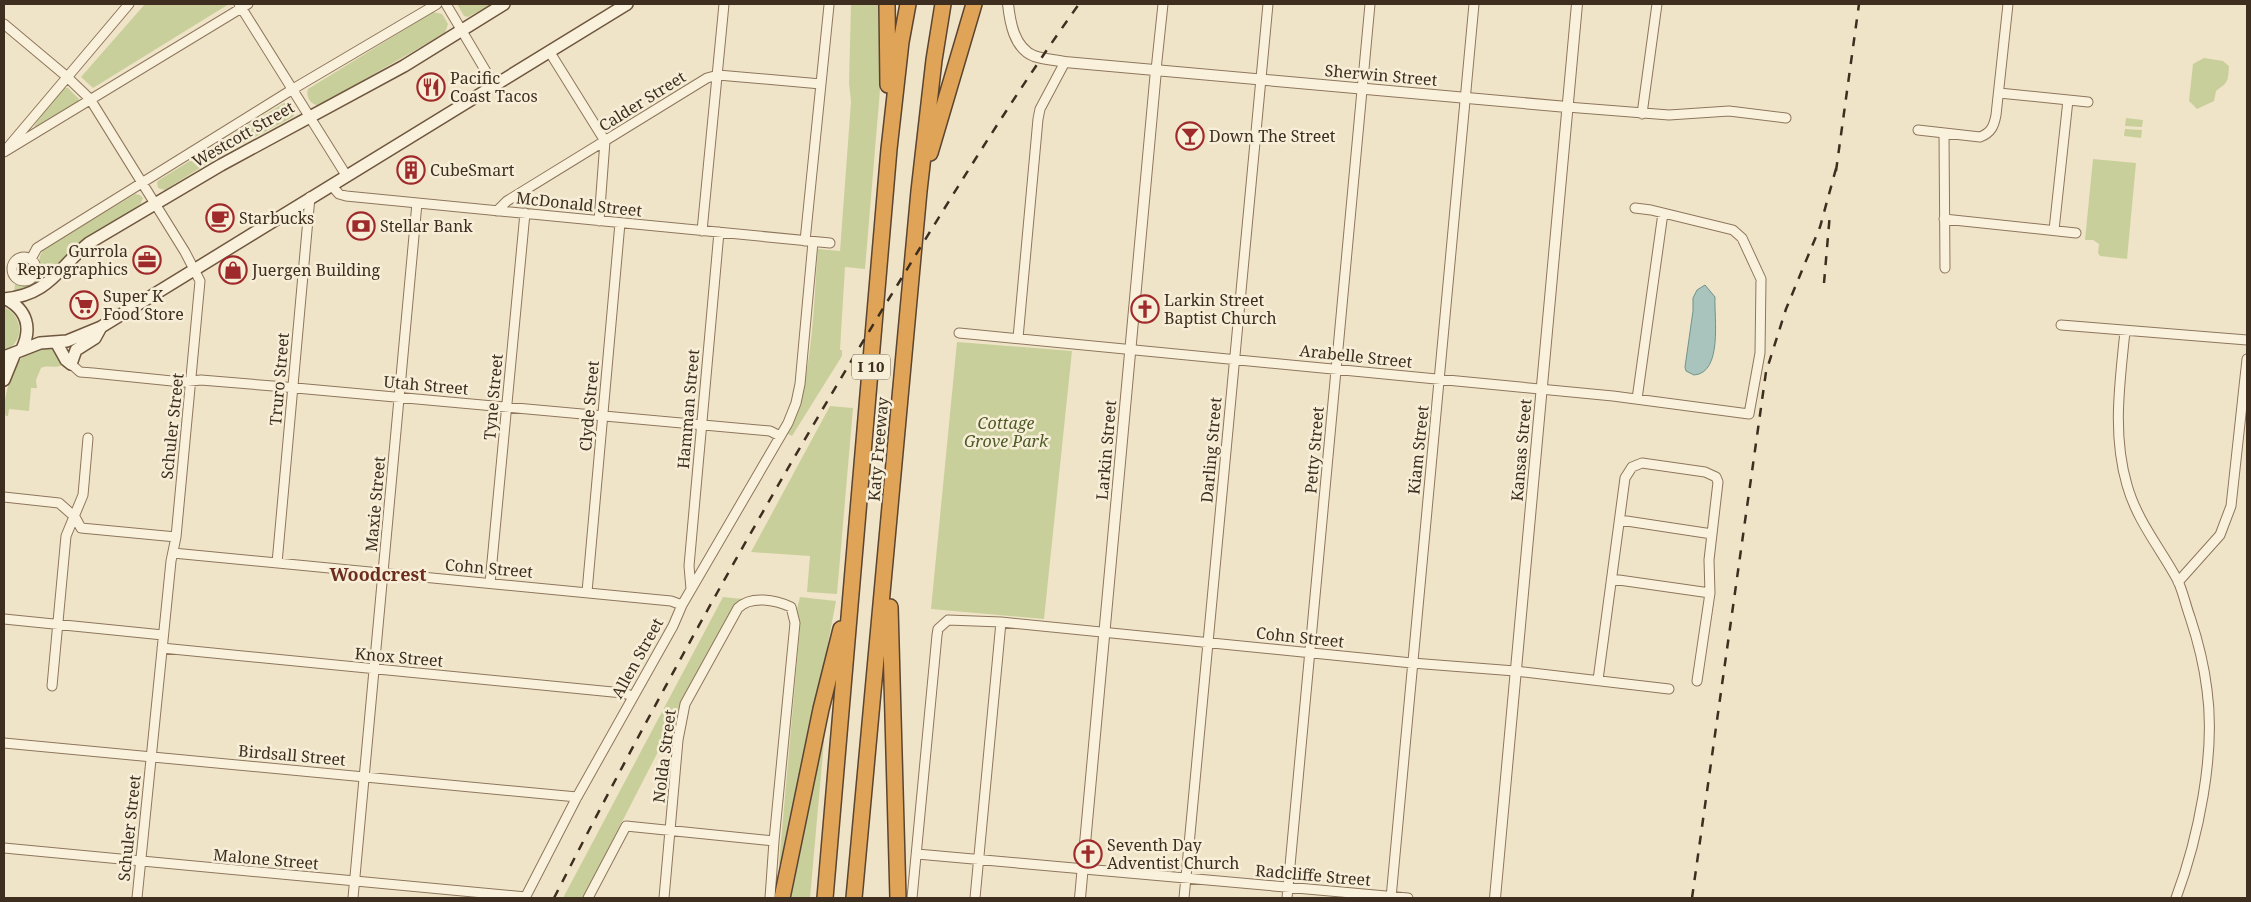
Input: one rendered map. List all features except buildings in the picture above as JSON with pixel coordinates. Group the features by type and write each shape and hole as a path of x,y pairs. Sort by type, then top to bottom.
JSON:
{"highway":[{"path":"887,4 889,149"},
{"name":"Katy Freeway","path":"826,898 889,149 901,42 908,4"},
{"name":"Katy Freeway","path":"854,898 888,545 918,191 934,60 943,4"},
{"path":"918,191 974,4"},
{"path":"888,545 898,898"},
{"path":"782,898 821,709 852,584"}],"main road":[{"name":"Westcott Street","path":"5,299 40,290 89,243 309,115 404,66 504,4"},
{"path":"4,358 40,343 78,338 100,327 193,268 627,4"},
{"path":"4,380 27,337 26,319 20,309 5,299"},
{"path":"70,364 76,350 96,338 100,327"},
{"path":"56,342 70,364"}],"street":[{"path":"4,152 66,76 129,4"},
{"name":"Westcott Street","path":"31,260 37,248 143,184 293,89 437,4"},
{"path":"446,4 494,85"},
{"path":"702,231 724,4"},
{"name":"Sherwin Street","path":"1008,4 1013,30 1017,39 1028,52 1035,56 1065,62 1261,78 1642,114 1669,115 1729,111 1786,118"},
{"name":"Larkin Street","path":"1080,898 1163,4"},
{"name":"Darling Street","path":"1184,898 1268,4"},
{"name":"Petty Street","path":"1287,898 1370,4"},
{"name":"Kiam Street","path":"1391,898 1474,4"},
{"name":"Kansas Street","path":"1495,898 1577,4"},
{"path":"1642,114 1657,4"},
{"path":"1918,130 1980,137 1989,132 1995,123 2008,4"},
{"path":"4,152 243,5 346,175"},
{"name":"Allen Street","path":"526,898 577,797 673,626 691,589 788,423 796,403 800,384 821,84 829,5"},
{"name":"Schuler Street","path":"4,24 66,76 90,100 143,184 200,281 192,381 176,537 162,648 138,898"},
{"path":"549,51 605,141 599,221"},
{"path":"1018,338 1038,119 1040,109 1065,62"},
{"name":"Calder Street","path":"497,211 507,201 707,78 718,75 821,84"},
{"path":"1999,93 2088,102"},
{"path":"2054,230 2068,100"},
{"path":"1944,133 1945,268"},
{"name":"McDonald Street","path":"331,185 339,194 346,196 830,243"},
{"name":"Truro Street","path":"277,563 310,197"},
{"name":"Maxie Street","path":"353,898 418,203"},
{"path":"1635,208 1663,213 1637,398"},
{"name":"Arabelle Street","path":"959,333 1637,398 1749,414 1760,353 1761,292 1758,270 1738,233 1663,213"},
{"name":"Tyne Street","path":"490,583 525,214"},
{"path":"1944,219 2076,232"},
{"name":"Clyde Street","path":"587,592 620,223"},
{"name":"Hamman Street","path":"691,589 689,566 719,232"},
{"path":"2061,325 2247,340"},
{"path":"2125,331 2119,400 2118,442 2127,485 2145,529 2178,582 2198,644 2208,692 2209,747 2194,840 2176,898"},
{"path":"2178,582 2220,535 2231,506 2236,478 2247,359"},
{"name":"Utah Street","path":"70,364 80,372 182,382 201,380 293,387 770,431 780,436"},
{"path":"52,686 66,536 83,495 88,438"},
{"path":"1598,680 1625,478 1632,467 1642,463 1704,472 1716,477 1719,487 1709,560 1710,593 1697,681"},
{"path":"4,498 59,503 75,517 81,528 176,537"},
{"path":"1620,520 1712,534"},
{"name":"Cohn Street","path":"173,553 587,592 671,601 682,605"},
{"path":"1612,579 1710,593"},
{"name":"Nolda Street","path":"664,898 678,740 685,704 738,608 743,603 754,600 780,602 791,607 795,623 774,841"},
{"path":"4,619 164,635"},
{"name":"Cohn Street","path":"917,854 937,635 938,629 944,622 955,619 1412,663 1515,670 1669,689"},
{"path":"976,898 1001,622"},
{"name":"Knox Street","path":"162,648 614,692 633,696"},
{"name":"Birdsall Street","path":"4,743 577,797"},
{"path":"588,898 626,826 774,841 770,898"},
{"name":"Malone Street","path":"4,848 526,898"},
{"path":"912,898 917,854"},
{"name":"Radcliffe Street","path":"917,854 1391,898 1408,898"}],"green space":[{"path":"145,4 229,4 93,88 81,77"},
{"path":"457,4 492,4 468,17 464,16"},
{"path":"851,4 883,4 880,90 865,269 845,267 840,350 842,350 842,356 792,436 786,433 795,414 807,368 811,344 818,249 840,251 851,102 849,83"},
{"path":"433,12 442,14 448,24 445,33 320,105 314,104 310,100 307,94 308,89"},
{"path":"2204,58 2223,61 2229,66 2228,76 2225,84 2216,91 2214,101 2197,109 2189,101 2193,64"},
{"path":"63,87 68,88 79,99 77,103 36,127 34,126"},
{"path":"284,103 293,106 295,113 293,117 219,156 165,190 158,188 157,182 159,180"},
{"path":"2126,118 2143,120 2142,127 2125,126"},
{"path":"2125,129 2142,130 2141,138 2124,136"},
{"path":"2093,159 2136,163 2127,259 2100,256 2098,253 2099,244 2093,240 2085,240"},
{"path":"135,194 143,198 140,205 79,243 35,287 14,292 15,284 29,285 36,279 40,256 43,250"},
{"path":"23,261 31,269 23,277 15,269"},
{"path":"4,307 11,311 15,317 18,323 19,336 11,347 4,351"},
{"name":"Cottage Grove Park","path":"957,342 1072,351 1044,619 931,609"},
{"path":"47,347 55,349 63,364 58,367 41,368 36,380 37,388 31,388 29,411 9,409 8,416 6,416 6,394 20,359 27,353"},
{"path":"830,406 853,408 837,594 807,592 810,556 751,552"},
{"path":"723,597 743,599 737,606 682,705 583,898 563,898"},
{"path":"800,597 836,601 786,865 779,864 800,627 797,609"},
{"path":"819,729 825,730 810,898 786,898"}],"water":[{"path":"1705,285 1715,297 1715,343 1709,365 1703,372 1694,375 1686,371 1685,367 1693,298 1697,290"}],"railway":[{"path":"554,898 677,665 807,435 920,248 1008,108 1079,4"},
{"path":"1836,171 1859,4"},
{"path":"1692,898 1766,372 1786,309 1820,227 1837,165"},
{"path":"1824,283 1830,213"}],"place":[{"name":"Pacific Coast Tacos","path":"431,87"},
{"name":"Down The Street","path":"1190,136"},
{"name":"CubeSmart","path":"411,170"},
{"name":"Starbucks","path":"220,218"},
{"name":"Stellar Bank","path":"361,226"},
{"name":"Gurrola Reprographics","path":"147,260"},
{"name":"Juergen Building","path":"233,270"},
{"name":"Super K Food Store","path":"84,305"},
{"name":"Larkin Street Baptist Church","path":"1145,309"},
{"name":"Seventh Day Adventist Church","path":"1088,854"}],"district":[{"name":"Woodcrest","path":"378,575"}]}
